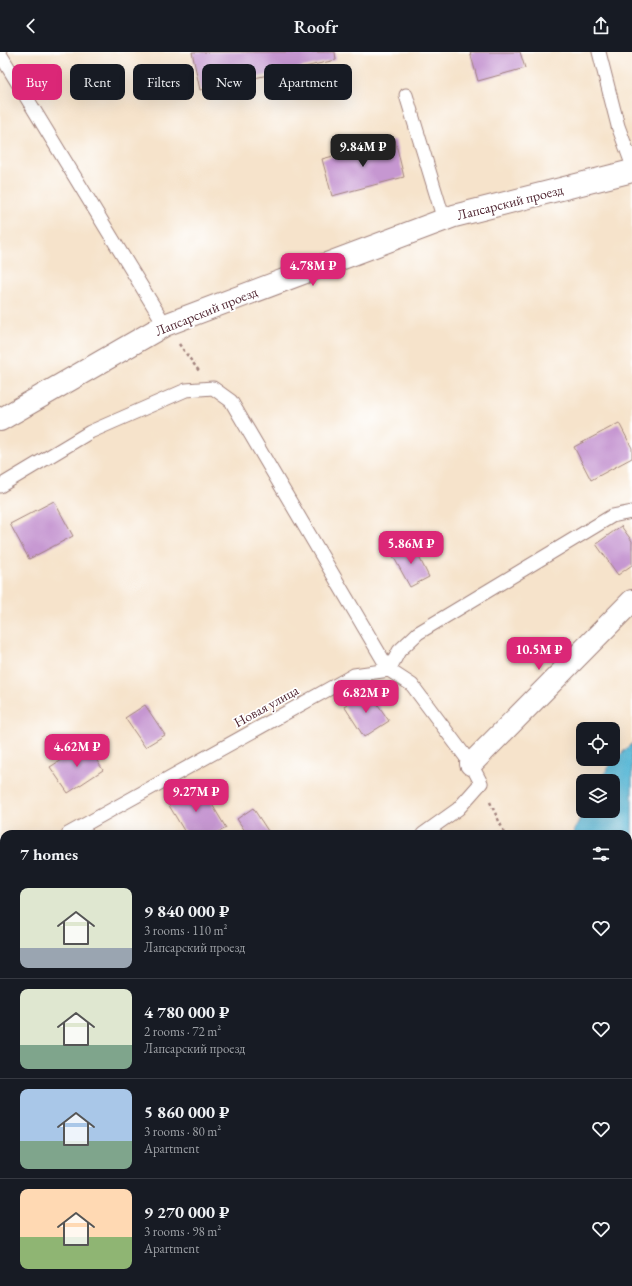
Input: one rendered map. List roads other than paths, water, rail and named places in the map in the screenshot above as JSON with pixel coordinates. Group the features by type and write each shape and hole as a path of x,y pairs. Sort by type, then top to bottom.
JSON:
{"street":[{"name":"Лапсарский проезд","path":"1,416 165,325 454,216 632,171"},
{"path":"471,764 632,601"}],"lane":[{"path":"599,52 618,126 632,164"},
{"path":"0,54 165,325"},
{"path":"406,95 444,220"},
{"path":"0,486 90,432 186,390 213,388 231,401 389,670 412,685 471,764 481,783 458,809 429,830"},
{"path":"389,670 399,651 418,633 612,516 632,512"},
{"name":"Новая улица","path":"75,830 354,675 389,670"}],"water":[{"path":"632,743 632,830 575,830 580,818 620,818 620,774 604,774 609,766 620,766 620,755"}]}
